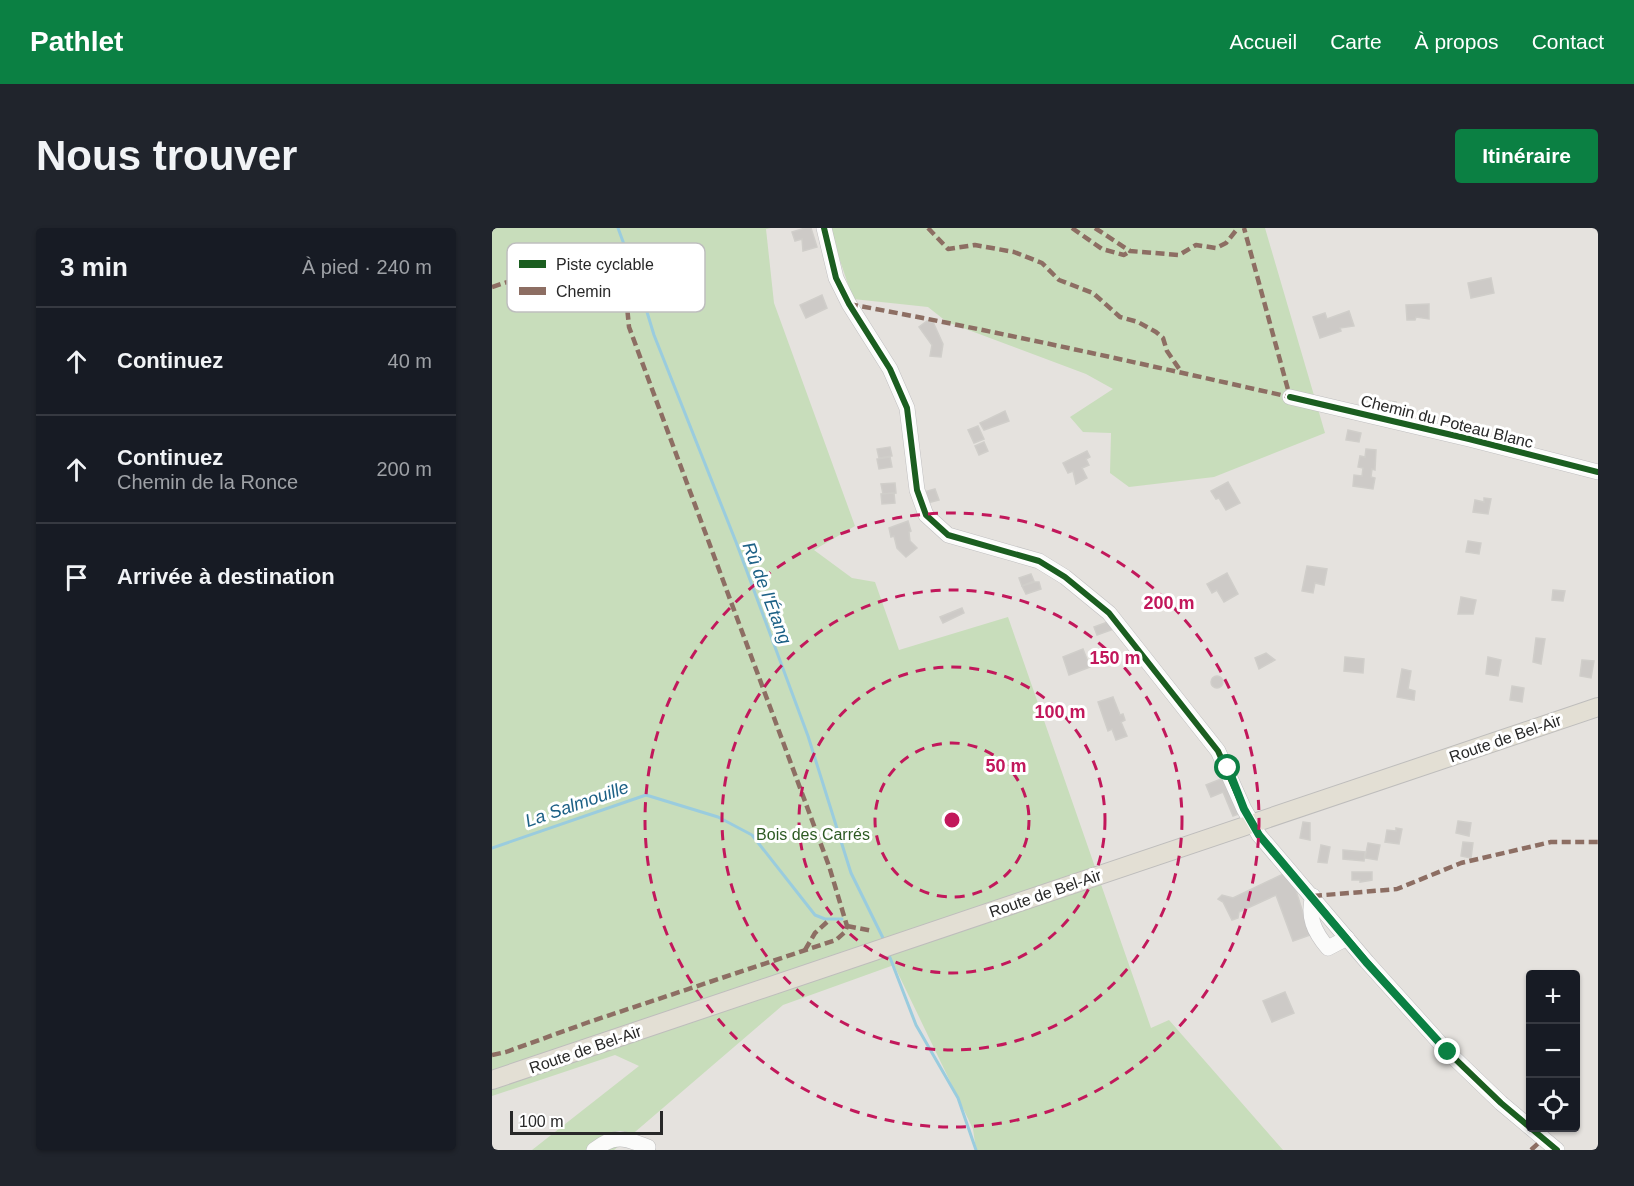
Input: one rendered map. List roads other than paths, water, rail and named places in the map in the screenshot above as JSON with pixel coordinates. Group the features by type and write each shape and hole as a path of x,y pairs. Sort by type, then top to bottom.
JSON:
{"main road":[{"name":"Route de Bel-Air","path":"492,1080 1252,824 1596,703"}],"street":[{"path":"824,228 836,278 849,304 890,369 907,408 917,490 926,515 948,535 1039,561 1095,599 1136,644 1218,751 1252,824 1347,938 1448,1052 1501,1104 1557,1150"},
{"name":"Chemin du Poteau Blanc","path":"1290,397 1598,472"},
{"path":"1313,896 1311,919 1321,940 1328,948 1347,938"},
{"path":"594,1150 608,1139 628,1139 648,1147"}],"waterway":[{"name":"Rû de l'Étang","path":"618,228 624,243"},
{"name":"Rû de l'Étang","path":"647,312 808,736 851,873 883,938"},
{"name":"La Salmouille","path":"492,848 646,795 718,817 752,835 815,915 825,919 842,919"},
{"name":"La Salmouille","path":"889,955 916,1025 958,1098 976,1150"}],"park label":[{"name":"Bois des Carrés","path":"813,834"}]}
